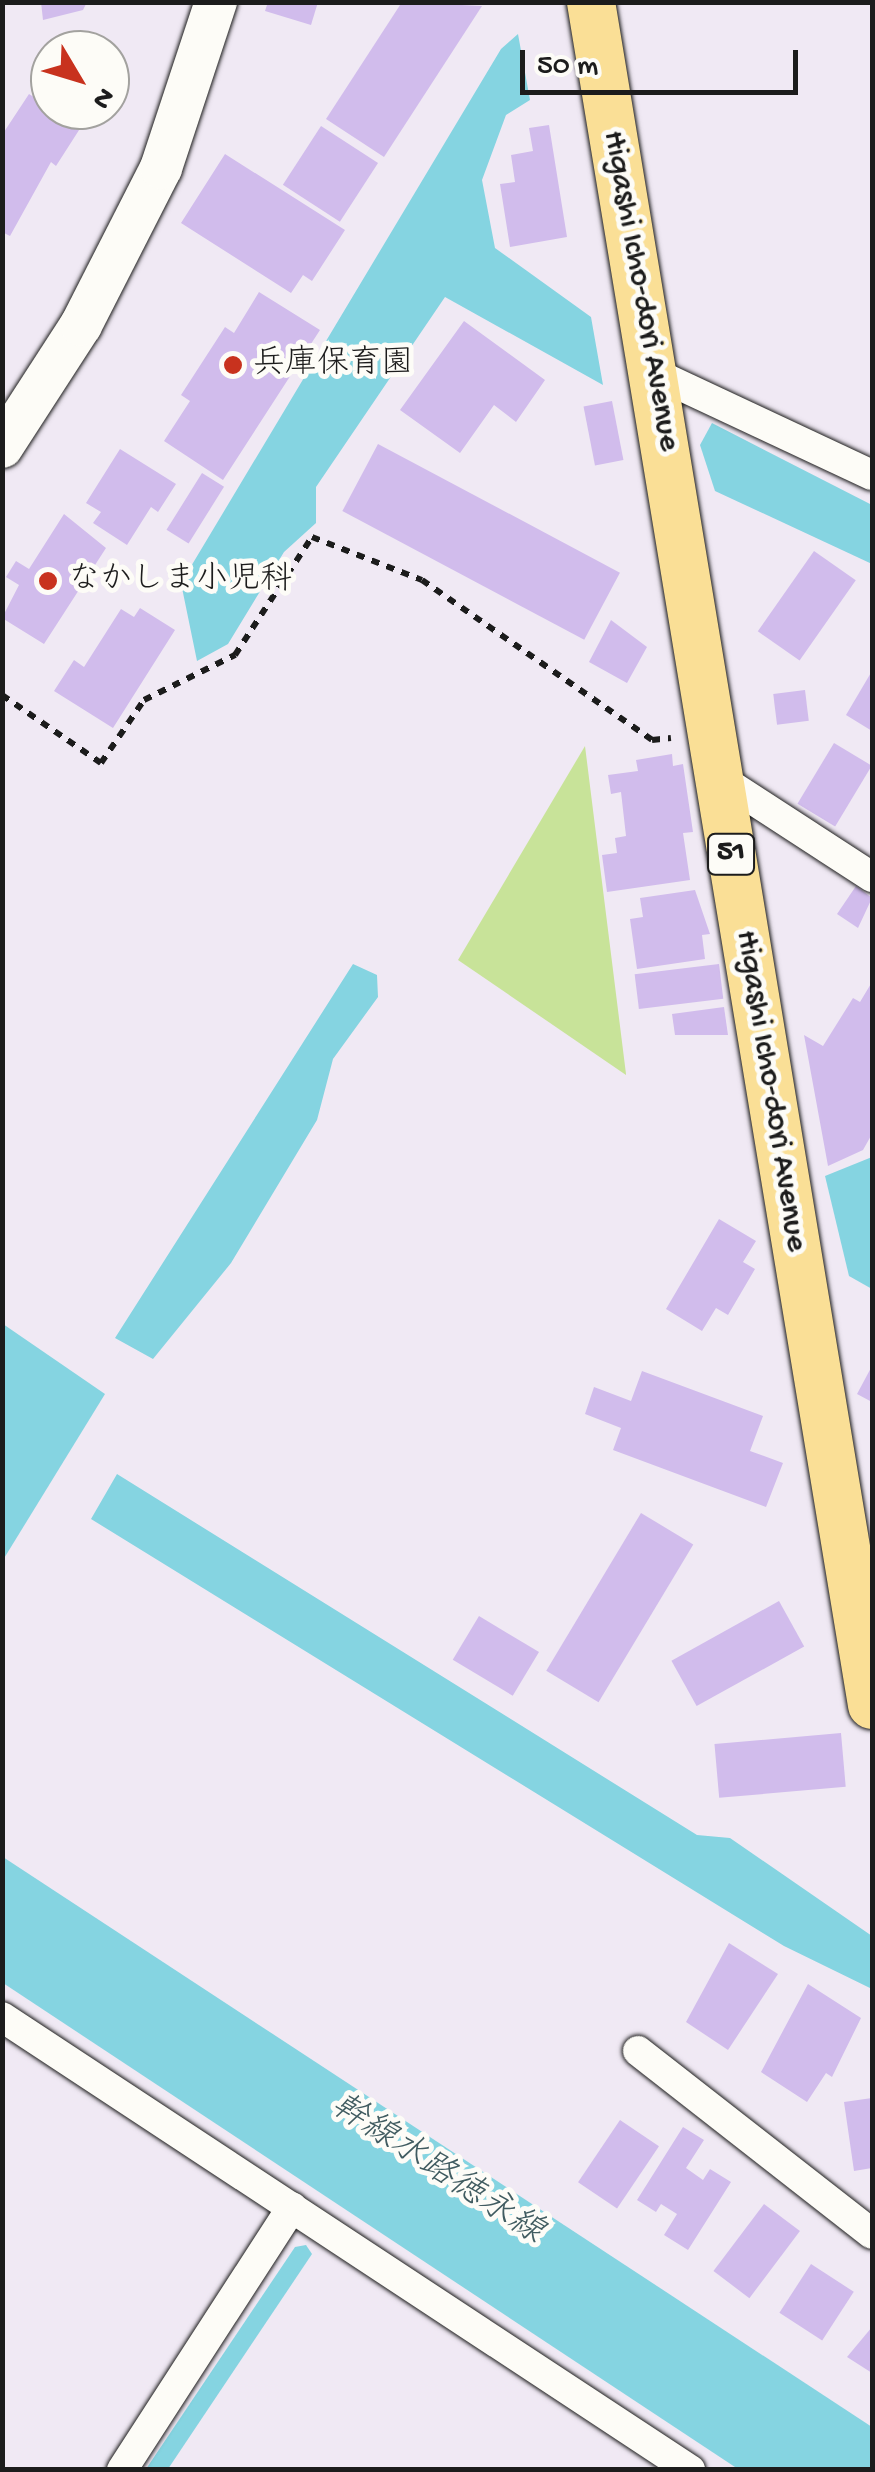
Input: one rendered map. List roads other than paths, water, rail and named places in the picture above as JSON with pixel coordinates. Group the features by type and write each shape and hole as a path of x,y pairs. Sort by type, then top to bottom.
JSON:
{"main road":[{"name":"Higashi Icho-dori Avenue","path":"591,2 872,1706"}],"street":[{"path":"2,447 81,326 161,168 216,2"},
{"path":"654,374 872,474"},
{"path":"715,756 872,877"},
{"path":"2,2017 690,2470"},
{"path":"638,2051 872,2234"},
{"path":"122,2470 292,2207"}],"water":[{"path":"518,34 530,100 506,115 482,180 495,248 591,317 603,385 445,297 316,487 316,523 284,552 228,644 197,661 181,583 501,49"},
{"path":"712,423 872,505 872,564 715,491 700,445"},
{"path":"353,964 377,975 378,997 333,1059 317,1120 231,1263 153,1359 115,1338"},
{"path":"872,1157 872,1289 849,1276 825,1176"},
{"path":"3,1324 105,1394 3,1560"},
{"path":"117,1474 697,1835 730,1838 872,1936 872,1989 784,1946 91,1519"},
{"name":"幹線水路徳永線","path":"3,1857 872,2427 872,2469 738,2469 3,1983"},
{"path":"306,2245 312,2254 168,2469 146,2469 295,2247"}],"place":[{"name":"兵庫保育園","path":"233,365"},
{"name":"なかしま小児科","path":"48,581"}]}
